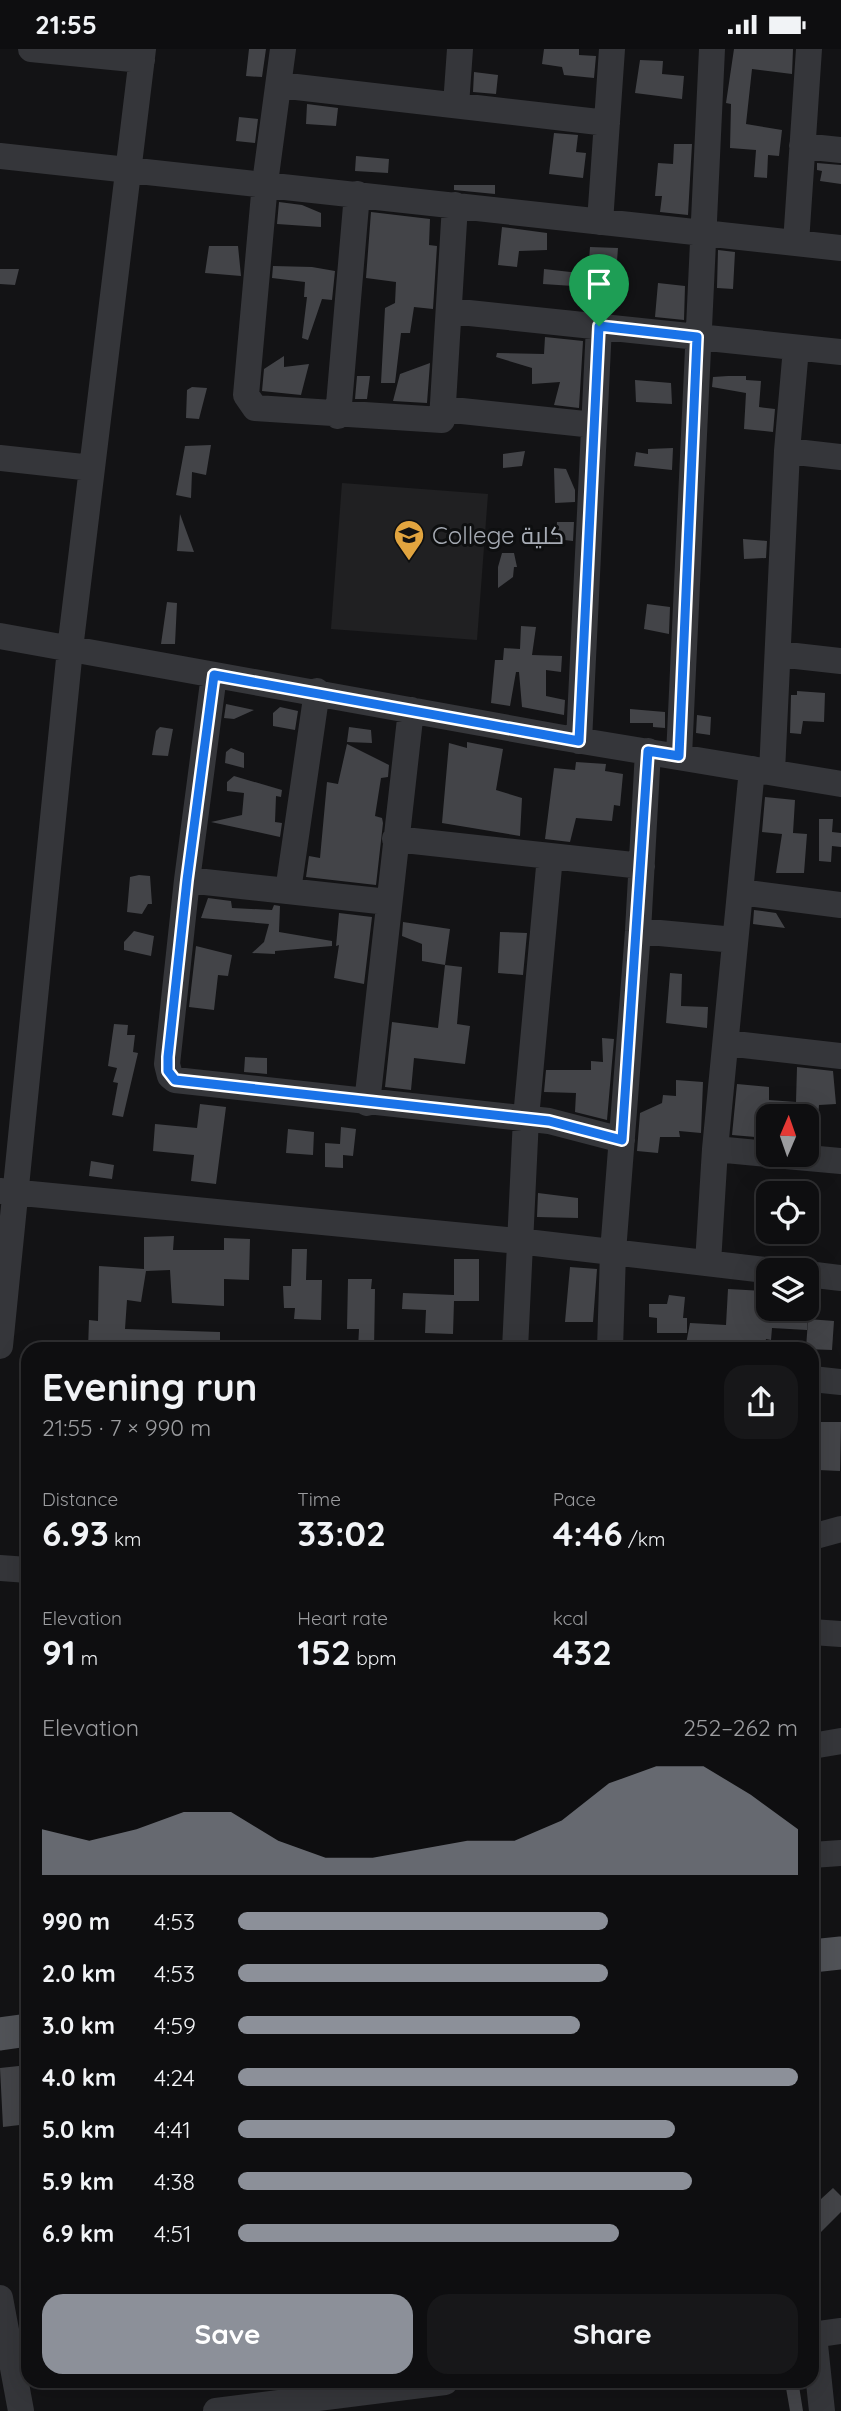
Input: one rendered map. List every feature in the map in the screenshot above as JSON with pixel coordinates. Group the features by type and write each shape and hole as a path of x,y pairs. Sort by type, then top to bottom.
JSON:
{"main road":[{"path":"819,1955 841,1953"},
{"path":"0,2033 21,2031"}],"street":[{"path":"0,1346 7,1191 69,649 143,55 31,49"},
{"path":"284,49 265,183 246,395 255,408 338,416 442,420 456,205"},
{"path":"456,105 460,49"},
{"path":"600,222 612,49"},
{"path":"679,756 701,233 712,49"},
{"path":"796,243 809,49"},
{"path":"279,85 607,123"},
{"path":"802,146 841,150"},
{"path":"0,156 265,183 841,249"},
{"path":"338,416 357,194"},
{"path":"450,311 841,352"},
{"path":"579,741 599,326"},
{"path":"708,1263 715,1150 740,892 762,770 778,654 787,451 796,348"},
{"path":"443,409 594,425"},
{"path":"787,451 841,457"},
{"path":"0,458 92,468"},
{"path":"0,636 317,691 579,741 841,784"},
{"path":"778,654 841,661"},
{"path":"214,675 187,880 168,1057 170,1076 175,1080 367,1103 526,1118 622,1140"},
{"path":"288,891 317,691"},
{"path":"367,1103 411,710"},
{"path":"610,1342 613,1252 638,931 648,751"},
{"path":"395,839 642,866"},
{"path":"515,1342 526,1118 550,856"},
{"path":"187,880 388,902"},
{"path":"740,892 841,905"},
{"path":"638,931 736,940"},
{"path":"726,1043 841,1056"},
{"path":"715,1150 756,1153"},
{"path":"819,1159 841,1161"},
{"path":"7,1191 518,1241 756,1269"},
{"path":"819,1275 841,1278"},
{"path":"819,1379 841,1381"},
{"path":"819,1535 841,1529"},
{"path":"0,1568 21,1570"},
{"path":"819,1632 841,1634"},
{"path":"819,1745 841,1741"},
{"path":"819,1855 841,1853"},
{"path":"0,2298 18,2339 13,2400"},
{"path":"819,2334 841,2331"},
{"path":"819,2386 822,2411"},
{"path":"216,2411 324,2404 412,2388"}],"shaded area":[{"name":"College كلية","path":"342,483 488,494 477,640 331,629"}],"building":[{"path":"249,49 266,49 262,77 246,76"},
{"path":"544,49 579,49 579,55 596,56 594,78 564,75 562,67 542,64"},
{"path":"734,49 793,49 792,74 752,69 746,124 782,130 779,156 768,155 767,178 754,177 756,150 730,148 731,104 726,103"},
{"path":"640,60 663,61 662,74 684,76 682,99 635,93"},
{"path":"474,72 498,75 496,94 473,92"},
{"path":"307,104 338,108 336,126 306,124"},
{"path":"239,117 258,119 255,143 236,141"},
{"path":"554,133 578,135 576,152 586,153 583,178 549,174"},
{"path":"674,144 692,144 688,215 660,212 662,196 655,196 658,163 673,164"},
{"path":"356,156 389,159 388,173 355,171"},
{"path":"817,163 841,165 841,184 820,181 822,171 817,170"},
{"path":"454,185 495,185 495,194 454,190"},
{"path":"279,202 302,205 321,213 321,227 277,224"},
{"path":"371,212 430,219 429,245 437,246 433,309 414,307 410,333 401,333 395,383 381,383 385,308 395,303 396,282 366,278"},
{"path":"502,227 547,233 547,250 519,251 517,267 498,265"},
{"path":"209,246 238,246 241,276 205,273"},
{"path":"590,247 618,248 613,312 586,309 588,287 543,284 544,269 588,274"},
{"path":"718,250 735,252 733,289 717,288"},
{"path":"273,266 312,267 335,271 332,300 322,299 308,340 302,338 307,297 304,297 305,282 272,278"},
{"path":"0,269 19,269 15,285 0,284"},
{"path":"658,283 685,286 684,320 655,317"},
{"path":"545,337 583,341 579,408 554,405 560,382 532,384 532,368 496,357 497,353 544,354"},
{"path":"284,356 284,367 309,364 301,395 262,391 264,369"},
{"path":"430,363 427,403 393,401 400,374"},
{"path":"357,376 370,376 367,399 355,399"},
{"path":"746,376 746,380 761,381 759,407 775,409 773,432 744,429 746,393 712,387 713,377"},
{"path":"635,380 671,383 672,404 636,402"},
{"path":"192,387 207,388 199,419 186,418 187,390"},
{"path":"211,445 206,475 192,472 191,498 176,495 185,446"},
{"path":"673,448 672,470 634,466 636,452 648,454 648,449"},
{"path":"525,451 522,466 503,468 503,454"},
{"path":"554,468 566,469 575,490 575,502 555,503"},
{"path":"180,514 194,552 177,551"},
{"path":"557,522 574,522 573,541 556,539"},
{"path":"743,539 767,541 766,558 744,559"},
{"path":"502,553 514,553 517,567 514,567 513,577 498,588 498,567"},
{"path":"167,602 177,603 175,644 161,644"},
{"path":"647,604 670,607 669,634 644,629"},
{"path":"521,626 536,627 532,655 562,656 561,672 546,670 546,696 565,700 564,715 522,707 519,672 516,672 510,706 491,703 495,660 503,660 504,648 520,649"},
{"path":"797,691 825,693 824,722 803,721 801,734 790,733 791,695 797,695"},
{"path":"226,704 254,710 234,719 224,718"},
{"path":"280,707 298,711 295,730 273,726 273,713"},
{"path":"630,709 665,712 665,728 653,727 653,723 630,723"},
{"path":"697,715 711,717 710,735 696,733"},
{"path":"160,727 173,729 168,756 152,755 156,731"},
{"path":"349,727 371,730 372,743 347,742"},
{"path":"467,742 503,749 496,790 522,798 520,836 442,823 449,743 467,748"},
{"path":"347,744 389,765 388,777 381,778 375,816 382,818 383,823 376,885 306,877 309,856 320,858 327,782 338,784"},
{"path":"231,748 244,753 244,768 225,763 226,752"},
{"path":"576,762 606,764 605,771 623,774 620,806 614,805 612,821 576,818 570,842 545,839 554,768 575,770"},
{"path":"234,776 282,790 281,797 276,796 275,822 282,823 280,837 211,822 242,815 244,793 227,791 227,782"},
{"path":"765,797 795,800 793,833 807,834 804,873 776,873 782,834 762,832"},
{"path":"819,819 833,819 832,832 841,833 841,847 832,846 831,862 819,861"},
{"path":"150,876 152,904 148,904 142,914 127,912 130,877"},
{"path":"208,898 231,901 232,908 272,910 274,905 280,906 279,932 332,941 332,946 275,951 275,954 252,953 264,942 269,924 201,918"},
{"path":"754,910 776,913 785,928 753,924"},
{"path":"339,913 372,917 364,984 334,978 339,945 336,946"},
{"path":"403,922 450,929 445,965 422,961 422,944 402,936"},
{"path":"134,931 154,936 151,956 124,950 124,942"},
{"path":"500,932 527,933 523,975 498,973"},
{"path":"196,946 232,955 228,976 218,975 214,1010 189,1007"},
{"path":"445,965 462,967 457,1024 470,1026 465,1064 414,1058 411,1090 385,1087 392,1022 438,1028"},
{"path":"670,973 682,974 681,1006 708,1007 707,1028 666,1023"},
{"path":"114,1024 128,1025 127,1035 135,1035 133,1052 138,1053 123,1117 112,1115 118,1083 113,1082 117,1068 108,1066"},
{"path":"602,1038 614,1039 607,1120 575,1112 576,1093 544,1092 546,1070 591,1070 591,1061 603,1062"},
{"path":"245,1057 267,1058 267,1074 244,1072"},
{"path":"797,1067 833,1071 836,1104 756,1104 756,1137 732,1135 737,1084 769,1087 769,1100 796,1102"},
{"path":"676,1080 703,1082 701,1133 679,1131 680,1137 660,1137 658,1153 637,1151 640,1113 662,1103 663,1095 676,1096"},
{"path":"200,1104 226,1107 216,1184 191,1181 194,1155 153,1151 155,1124 197,1128"},
{"path":"341,1127 356,1129 353,1156 343,1155 343,1168 325,1167 325,1143 340,1144"},
{"path":"288,1129 314,1132 313,1155 286,1153"},
{"path":"91,1161 114,1165 112,1179 89,1176"},
{"path":"538,1193 578,1198 578,1218 537,1217"},
{"path":"174,1236 173,1250 224,1250 224,1238 250,1239 249,1280 224,1279 224,1306 172,1303 170,1270 146,1271 141,1302 127,1300 125,1329 220,1332 220,1342 88,1342 89,1320 98,1321 99,1266 144,1269 144,1237"},
{"path":"292,1249 307,1249 306,1280 322,1280 321,1320 294,1319 295,1308 284,1308 283,1286 291,1286"},
{"path":"454,1259 479,1259 479,1301 454,1301 453,1334 425,1333 426,1310 402,1309 403,1293 454,1295"},
{"path":"570,1267 597,1269 593,1322 565,1322"},
{"path":"348,1279 372,1279 371,1289 375,1289 374,1342 358,1342 359,1329 347,1329"},
{"path":"728,1289 756,1291 756,1321 807,1321 807,1330 772,1328 771,1340 766,1339 766,1342 686,1342 690,1323 726,1325"},
{"path":"669,1295 685,1297 683,1318 687,1318 687,1333 657,1333 657,1318 649,1317 649,1304 667,1304"},
{"path":"808,1321 834,1321 832,1350 819,1350 819,1342 806,1342"},
{"path":"819,1422 841,1422 840,1471 819,1470"},
{"path":"21,2066 21,2125 3,2127 0,2068"},
{"path":"833,2188 841,2196 841,2212 819,2234 819,2198 821,2199"},
{"path":"786,2388 799,2388 803,2411 790,2411"}],"place":[{"name":"College كلية","path":"409,562"}],"route":[{"path":"599,326 697,337 679,756 648,751 622,1140 549,1121 175,1080 170,1076 167,1064 177,960 214,675 317,691 579,741 599,326"}]}
